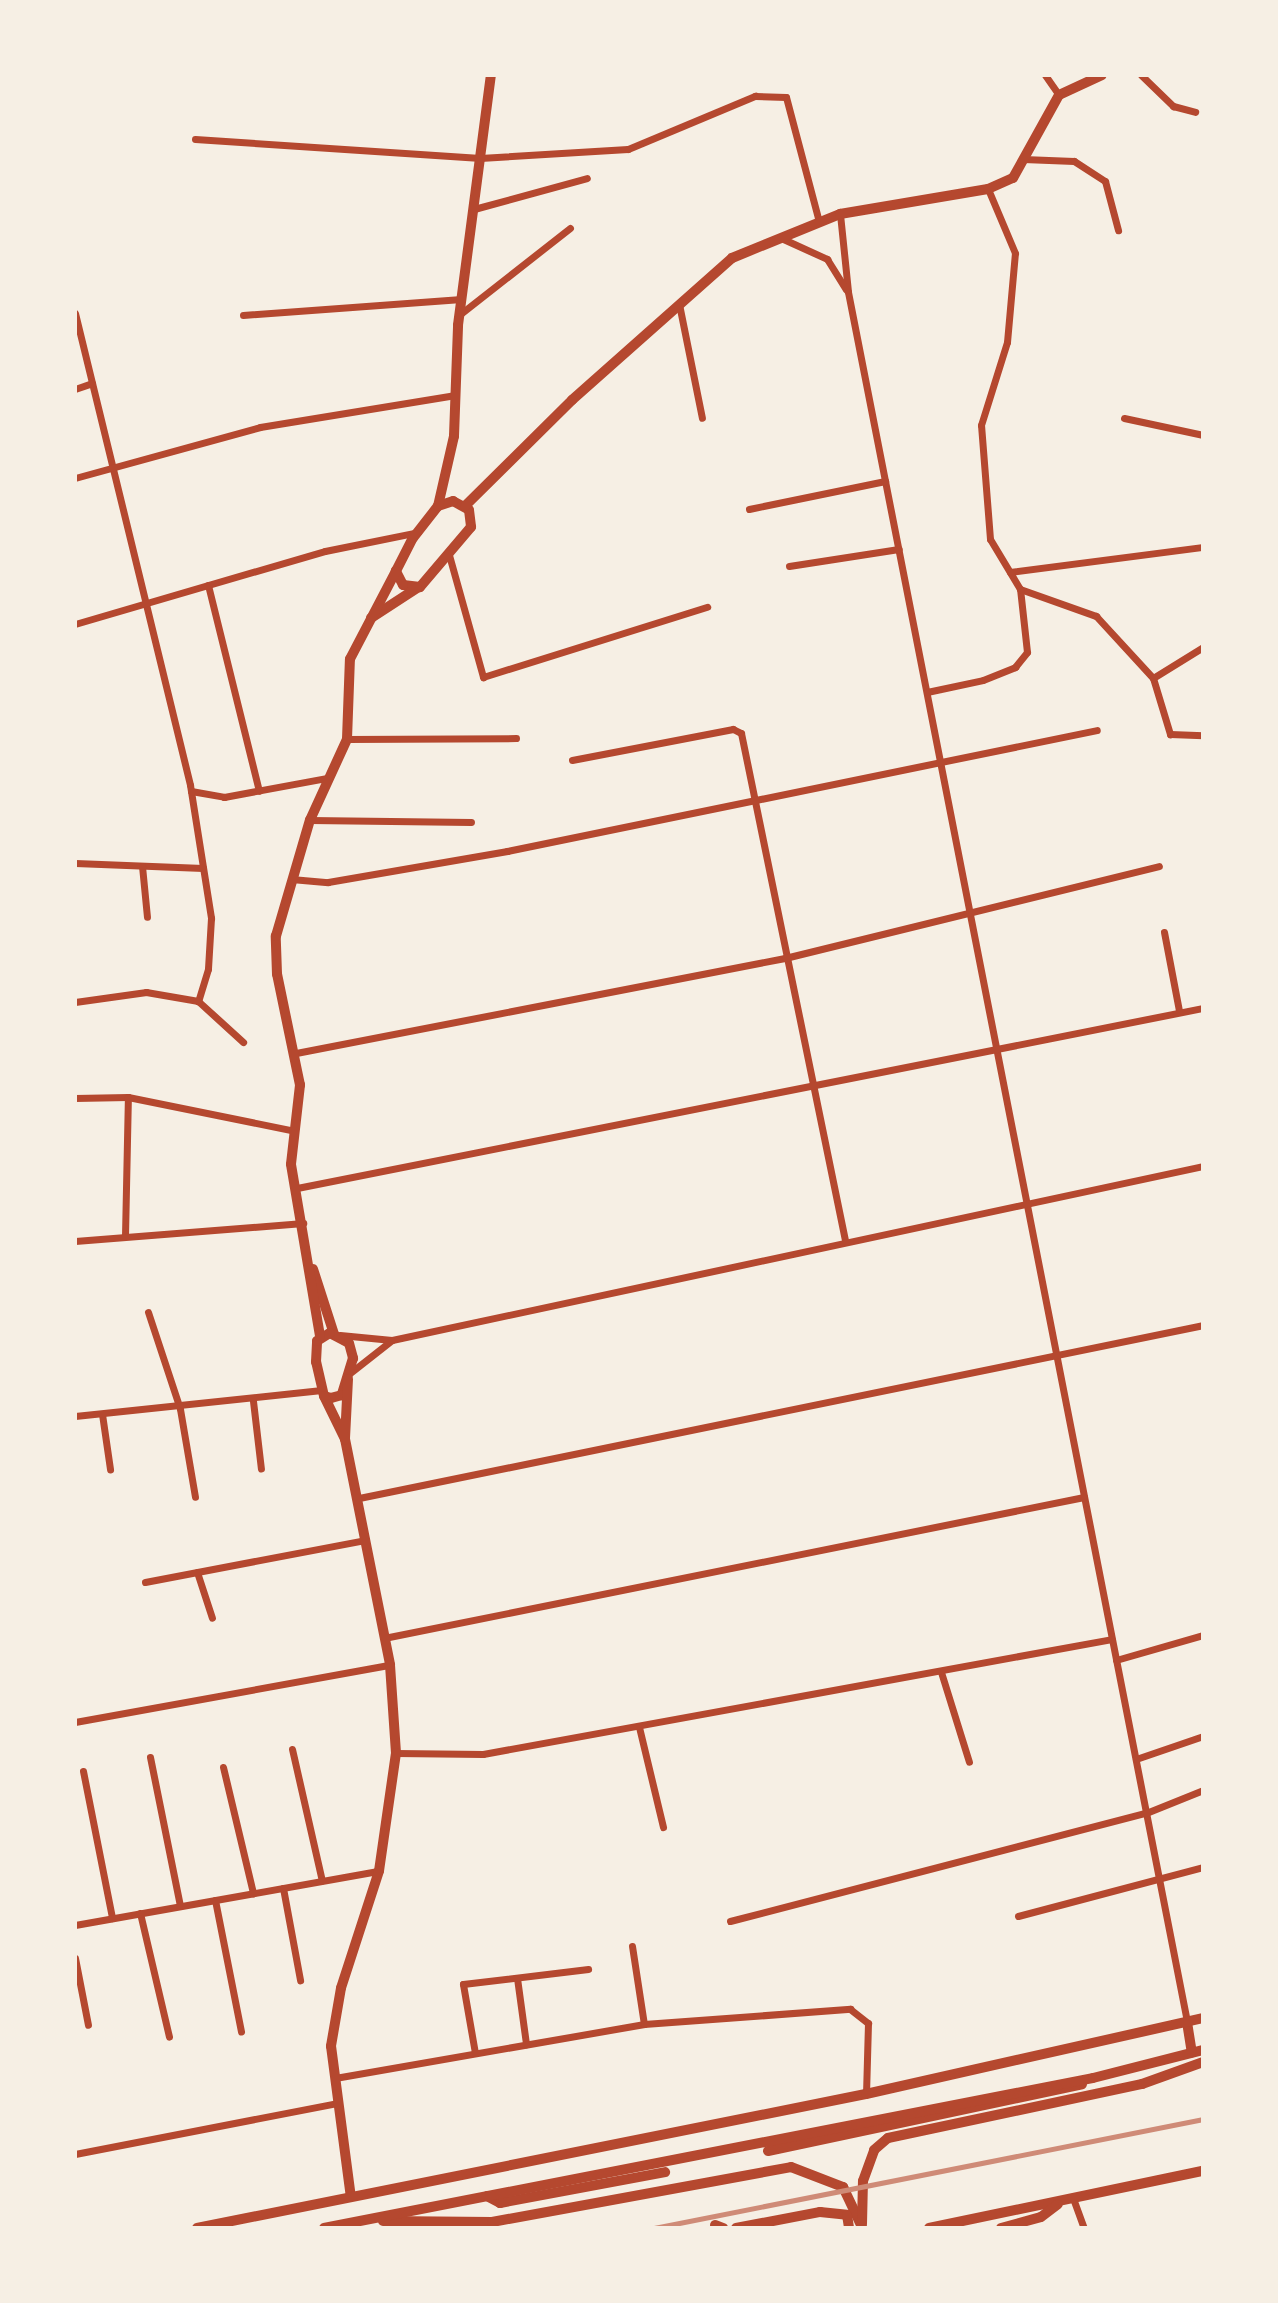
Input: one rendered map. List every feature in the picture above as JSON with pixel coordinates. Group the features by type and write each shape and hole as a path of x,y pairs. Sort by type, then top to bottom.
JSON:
{"main road":[{"path":"351,2197 331,2046 341,1987 379,1871 396,1753 390,1665 359,1498 345,1439 323,1393 316,1362 320,1336 297,1188 296,1053 277,974 276,936 290,879 310,820 347,738 350,659 368,620 418,531 438,506 454,436 459,315 491,75"},
{"path":"438,506 465,506 679,304 732,258 840,214 988,190 1013,178 1059,95 1102,75"},
{"path":"368,620 420,586 449,555 471,527 465,506"},
{"path":"396,571 403,585 420,586"},
{"path":"311,1266 336,1335 352,1347 345,1439"},
{"path":"320,1336 336,1335"},
{"path":"323,1393 342,1395 349,1376"},
{"path":"197,2228 866,2094 1203,2018"},
{"path":"324,2228 1093,2078 1198,2051 1187,2022"},
{"path":"862,2227 863,2181 874,2150 888,2138 1026,2112 1203,2062"},
{"path":"768,2151 1066,2092 1093,2078"},
{"path":"361,2220 492,2222 791,2167 842,2187 862,2227"},
{"path":"929,2228 1074,2201 1203,2171"},
{"path":"486,2196 500,2203 665,2172"},
{"path":"1001,2228 1041,2217 1059,2203"},
{"path":"736,2228 820,2211 846,2215 849,2228"}],"street":[{"path":"1045,75 1059,95"},
{"path":"1141,75 1173,106 1195,112"},
{"path":"195,138 480,158 628,149 755,96 786,97 819,222"},
{"path":"1023,159 1073,161 1105,181 1118,230"},
{"path":"474,209 587,178"},
{"path":"926,692 983,680 1025,660 1020,589 990,539 981,425 1007,342 1015,253 988,190"},
{"path":"840,214 848,292 1187,2022"},
{"path":"459,315 570,228"},
{"path":"779,237 827,259 848,292"},
{"path":"243,315 461,299"},
{"path":"679,304 702,418"},
{"path":"75,313 191,791 211,918 208,969 198,1001"},
{"path":"75,389 92,383"},
{"path":"75,478 260,427 455,395"},
{"path":"1124,418 1203,435"},
{"path":"749,509 886,481"},
{"path":"75,624 239,575 418,531"},
{"path":"1010,572 1203,547"},
{"path":"789,566 899,549"},
{"path":"449,555 483,677 707,607"},
{"path":"208,584 259,791"},
{"path":"1020,589 1096,616 1153,678 1170,734 1203,735"},
{"path":"1153,678 1203,647"},
{"path":"572,760 739,730 845,1240"},
{"path":"290,879 328,882 755,803 941,766 1097,730"},
{"path":"347,738 516,738"},
{"path":"191,791 224,797 327,778"},
{"path":"310,820 471,822"},
{"path":"75,863 202,868"},
{"path":"142,866 147,917"},
{"path":"296,1053 785,958 1159,866"},
{"path":"1164,932 1179,1011"},
{"path":"75,1002 146,992 198,1001 243,1042"},
{"path":"297,1188 1203,1008"},
{"path":"75,1098 128,1097 295,1130"},
{"path":"125,1236 128,1097"},
{"path":"336,1335 392,1340 845,1240 1203,1167"},
{"path":"75,1241 303,1223"},
{"path":"148,1312 180,1409 194,1497"},
{"path":"359,1498 1203,1325"},
{"path":"349,1376 392,1340"},
{"path":"75,1416 180,1409 323,1393"},
{"path":"253,1401 261,1469"},
{"path":"103,1414 110,1469"},
{"path":"384,1638 1084,1497"},
{"path":"145,1583 366,1540"},
{"path":"197,1573 212,1618"},
{"path":"1116,1660 1203,1635"},
{"path":"396,1753 483,1754 1112,1639"},
{"path":"75,1722 390,1665"},
{"path":"941,1672 969,1762"},
{"path":"639,1727 663,1827"},
{"path":"1136,1759 1203,1735"},
{"path":"292,1749 322,1881"},
{"path":"150,1758 180,1906"},
{"path":"223,1767 253,1893"},
{"path":"83,1771 112,1918"},
{"path":"730,1921 1146,1813 1203,1790"},
{"path":"1018,1916 1160,1882 1203,1867"},
{"path":"75,1925 379,1871"},
{"path":"283,1888 300,1980"},
{"path":"215,1900 241,2031"},
{"path":"141,1913 169,2037"},
{"path":"632,1946 644,2024"},
{"path":"75,1958 88,2025"},
{"path":"475,2053 463,1984 588,1969"},
{"path":"517,1978 526,2044"},
{"path":"335,2078 644,2024 850,2009 868,2023 866,2094"},
{"path":"75,2154 338,2103"},
{"path":"1074,2201 1084,2228"}],"railway":[{"path":"654,2228 1203,2119"}]}
